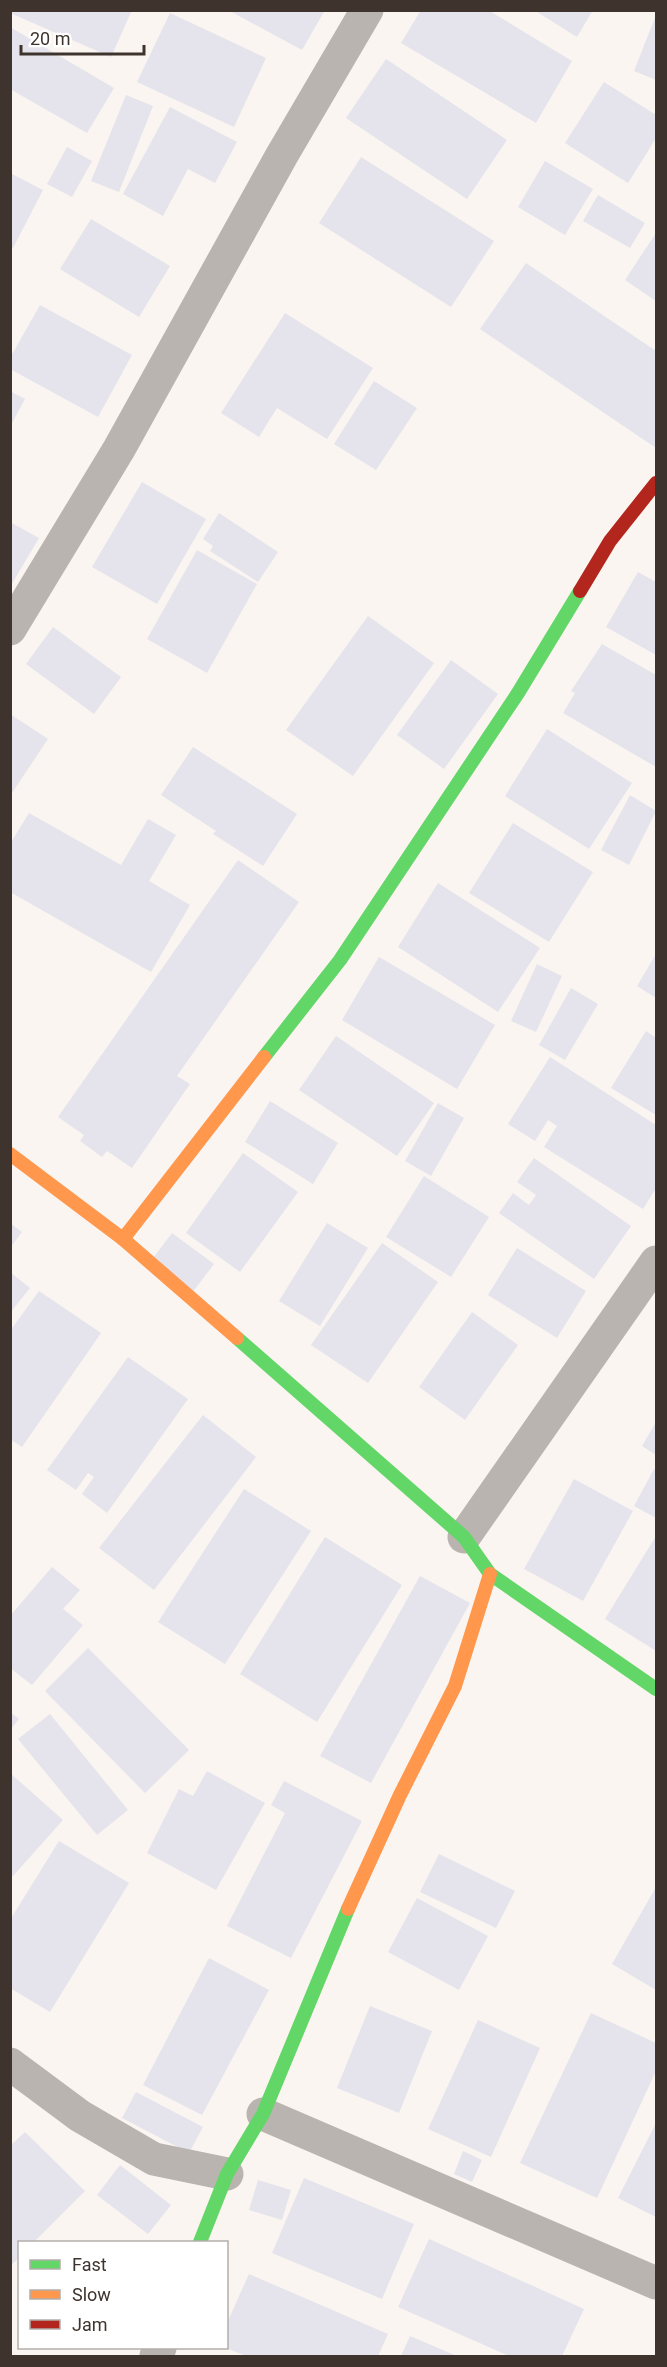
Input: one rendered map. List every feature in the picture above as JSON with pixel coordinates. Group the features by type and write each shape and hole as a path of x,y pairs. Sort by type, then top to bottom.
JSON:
{"street":[{"path":"10,629 119,449 282,155 367,10"},
{"path":"123,1239 340,960 519,693 610,540 657,483"},
{"path":"10,1154 123,1239 464,1537 490,1574 657,1689"},
{"path":"464,1537 657,1262"},
{"path":"200,2241 227,2174 263,2114 333,1941 400,1795 455,1686 490,1574"},
{"path":"10,2064 80,2116 154,2158 227,2174"},
{"path":"263,2114 657,2283"}],"building":[{"path":"10,10 132,10 111,57 10,13"},
{"path":"228,10 325,10 302,50"},
{"path":"421,10 488,10 572,61 536,123 401,43"},
{"path":"534,10 593,10 577,37"},
{"path":"170,13 266,58 234,127 137,82"},
{"path":"656,15 656,80 634,71"},
{"path":"10,27 114,88 87,133 10,89"},
{"path":"386,59 507,140 467,199 346,118"},
{"path":"604,82 656,115 656,138 628,183 565,143"},
{"path":"126,95 153,106 119,192 91,181"},
{"path":"170,107 237,142 215,183 188,169 163,216 123,194"},
{"path":"67,147 92,161 72,197 47,184"},
{"path":"361,157 494,241 451,307 319,223"},
{"path":"545,161 593,189 565,235 518,207"},
{"path":"10,173 43,190 13,248 10,246"},
{"path":"598,195 645,223 630,248 583,221"},
{"path":"91,219 170,266 139,317 60,269"},
{"path":"656,233 656,301 625,280"},
{"path":"526,263 656,351 656,448 480,329"},
{"path":"40,305 132,355 98,417 10,369 10,358"},
{"path":"285,313 373,368 327,439 277,408 259,437 221,413"},
{"path":"374,381 417,408 376,470 334,444"},
{"path":"10,391 25,399 12,423 10,422"},
{"path":"142,482 206,519 157,604 92,567"},
{"path":"219,513 278,552 258,582 210,551 213,546 203,539"},
{"path":"10,522 39,538 10,587"},
{"path":"197,550 257,584 207,673 147,639"},
{"path":"638,572 656,582 656,655 606,627"},
{"path":"368,616 434,663 353,776 286,730"},
{"path":"53,627 121,677 94,714 26,664"},
{"path":"602,644 656,675 656,767 563,713 575,693 571,691"},
{"path":"451,660 498,694 444,769 397,735"},
{"path":"10,714 48,739 10,796"},
{"path":"547,729 632,783 589,849 505,796"},
{"path":"193,747 297,814 263,866 213,834 216,831 161,795"},
{"path":"630,795 656,811 629,865 601,850"},
{"path":"29,813 121,865 148,819 176,835 149,881 190,905 151,972 10,892 10,844"},
{"path":"513,823 593,872 549,942 469,893"},
{"path":"238,860 299,902 177,1076 190,1084 132,1168 107,1151 102,1157 80,1141 84,1135 58,1117"},
{"path":"438,883 540,948 498,1012 398,947"},
{"path":"656,954 656,998 637,986"},
{"path":"379,957 495,1025 457,1089 342,1020"},
{"path":"537,964 562,976 536,1032 511,1021"},
{"path":"571,988 598,1004 565,1060 539,1045"},
{"path":"646,1031 656,1038 656,1115 611,1088"},
{"path":"336,1036 434,1103 397,1156 299,1090"},
{"path":"550,1057 656,1125 656,1188 643,1209 544,1147 557,1126 548,1120 535,1141 508,1124"},
{"path":"270,1101 338,1143 313,1184 245,1142"},
{"path":"438,1103 464,1118 431,1176 405,1161"},
{"path":"243,1153 298,1192 240,1272 186,1233"},
{"path":"534,1158 631,1226 594,1279 499,1213 513,1193 529,1205 536,1195 517,1182"},
{"path":"424,1176 489,1217 451,1277 386,1237"},
{"path":"10,1223 22,1232 10,1248"},
{"path":"327,1223 368,1248 320,1326 279,1301"},
{"path":"172,1233 214,1264 192,1293 150,1262"},
{"path":"382,1243 438,1282 368,1383 311,1345"},
{"path":"517,1248 586,1291 557,1338 488,1295"},
{"path":"10,1272 30,1288 10,1313"},
{"path":"39,1291 101,1333 22,1447 10,1439 10,1331"},
{"path":"472,1312 518,1345 465,1420 419,1387"},
{"path":"128,1357 188,1399 107,1513 82,1494 94,1477 88,1473 76,1490 47,1470"},
{"path":"203,1415 256,1457 154,1590 99,1548"},
{"path":"656,1422 656,1455 642,1446"},
{"path":"654,1469 656,1470 656,1518 634,1506"},
{"path":"574,1479 633,1511 583,1601 524,1569"},
{"path":"244,1489 311,1531 225,1664 158,1622"},
{"path":"656,1536 656,1651 605,1619"},
{"path":"325,1537 402,1585 317,1722 240,1674"},
{"path":"52,1567 80,1590 63,1609 83,1625 32,1685 10,1668 10,1616"},
{"path":"420,1576 470,1603 371,1783 320,1756"},
{"path":"88,1648 189,1750 145,1793 45,1691"},
{"path":"10,1712 19,1719 10,1730"},
{"path":"50,1714 128,1810 97,1835 18,1739"},
{"path":"207,1771 265,1803 216,1890 147,1853 179,1789 193,1796"},
{"path":"10,1773 63,1820 13,1876 10,1874"},
{"path":"284,1781 362,1821 291,1958 227,1926 285,1813 271,1805"},
{"path":"59,1841 129,1883 50,2012 10,1988 10,1920"},
{"path":"439,1854 515,1891 496,1928 420,1892"},
{"path":"656,1887 656,1990 612,1964"},
{"path":"417,1898 488,1936 459,1990 388,1952"},
{"path":"209,1958 269,1990 202,2115 143,2085"},
{"path":"370,2006 432,2031 399,2113 337,2088"},
{"path":"591,2013 656,2043 656,2071 597,2198 520,2163"},
{"path":"478,2020 540,2048 491,2157 428,2129"},
{"path":"136,2092 203,2127 189,2153 122,2118"},
{"path":"656,2123 656,2217 618,2198"},
{"path":"25,2132 85,2191 35,2241 18,2241 18,2259 10,2266 10,2146"},
{"path":"463,2151 482,2160 472,2182 454,2174"},
{"path":"120,2165 171,2205 148,2234 97,2195"},
{"path":"304,2178 414,2224 382,2299 272,2253"},
{"path":"258,2180 291,2190 282,2220 249,2210"},
{"path":"429,2239 584,2309 562,2356 509,2356 398,2307"},
{"path":"249,2274 388,2334 378,2356 246,2356 228,2349 228,2321"},
{"path":"410,2336 457,2356 401,2356"}],"traffic: fast":[{"path":"264,1057 340,960 518,693 580,591"},
{"path":"237,1338 464,1537 490,1574 656,1689"},
{"path":"200,2241 227,2174 263,2114 348,1909"}],"traffic: slow":[{"path":"123,1239 264,1057"},
{"path":"10,1154 123,1239 237,1338"},
{"path":"348,1909 400,1795 455,1686 490,1574"}],"traffic: jam":[{"path":"580,591 610,541 656,483"}]}
